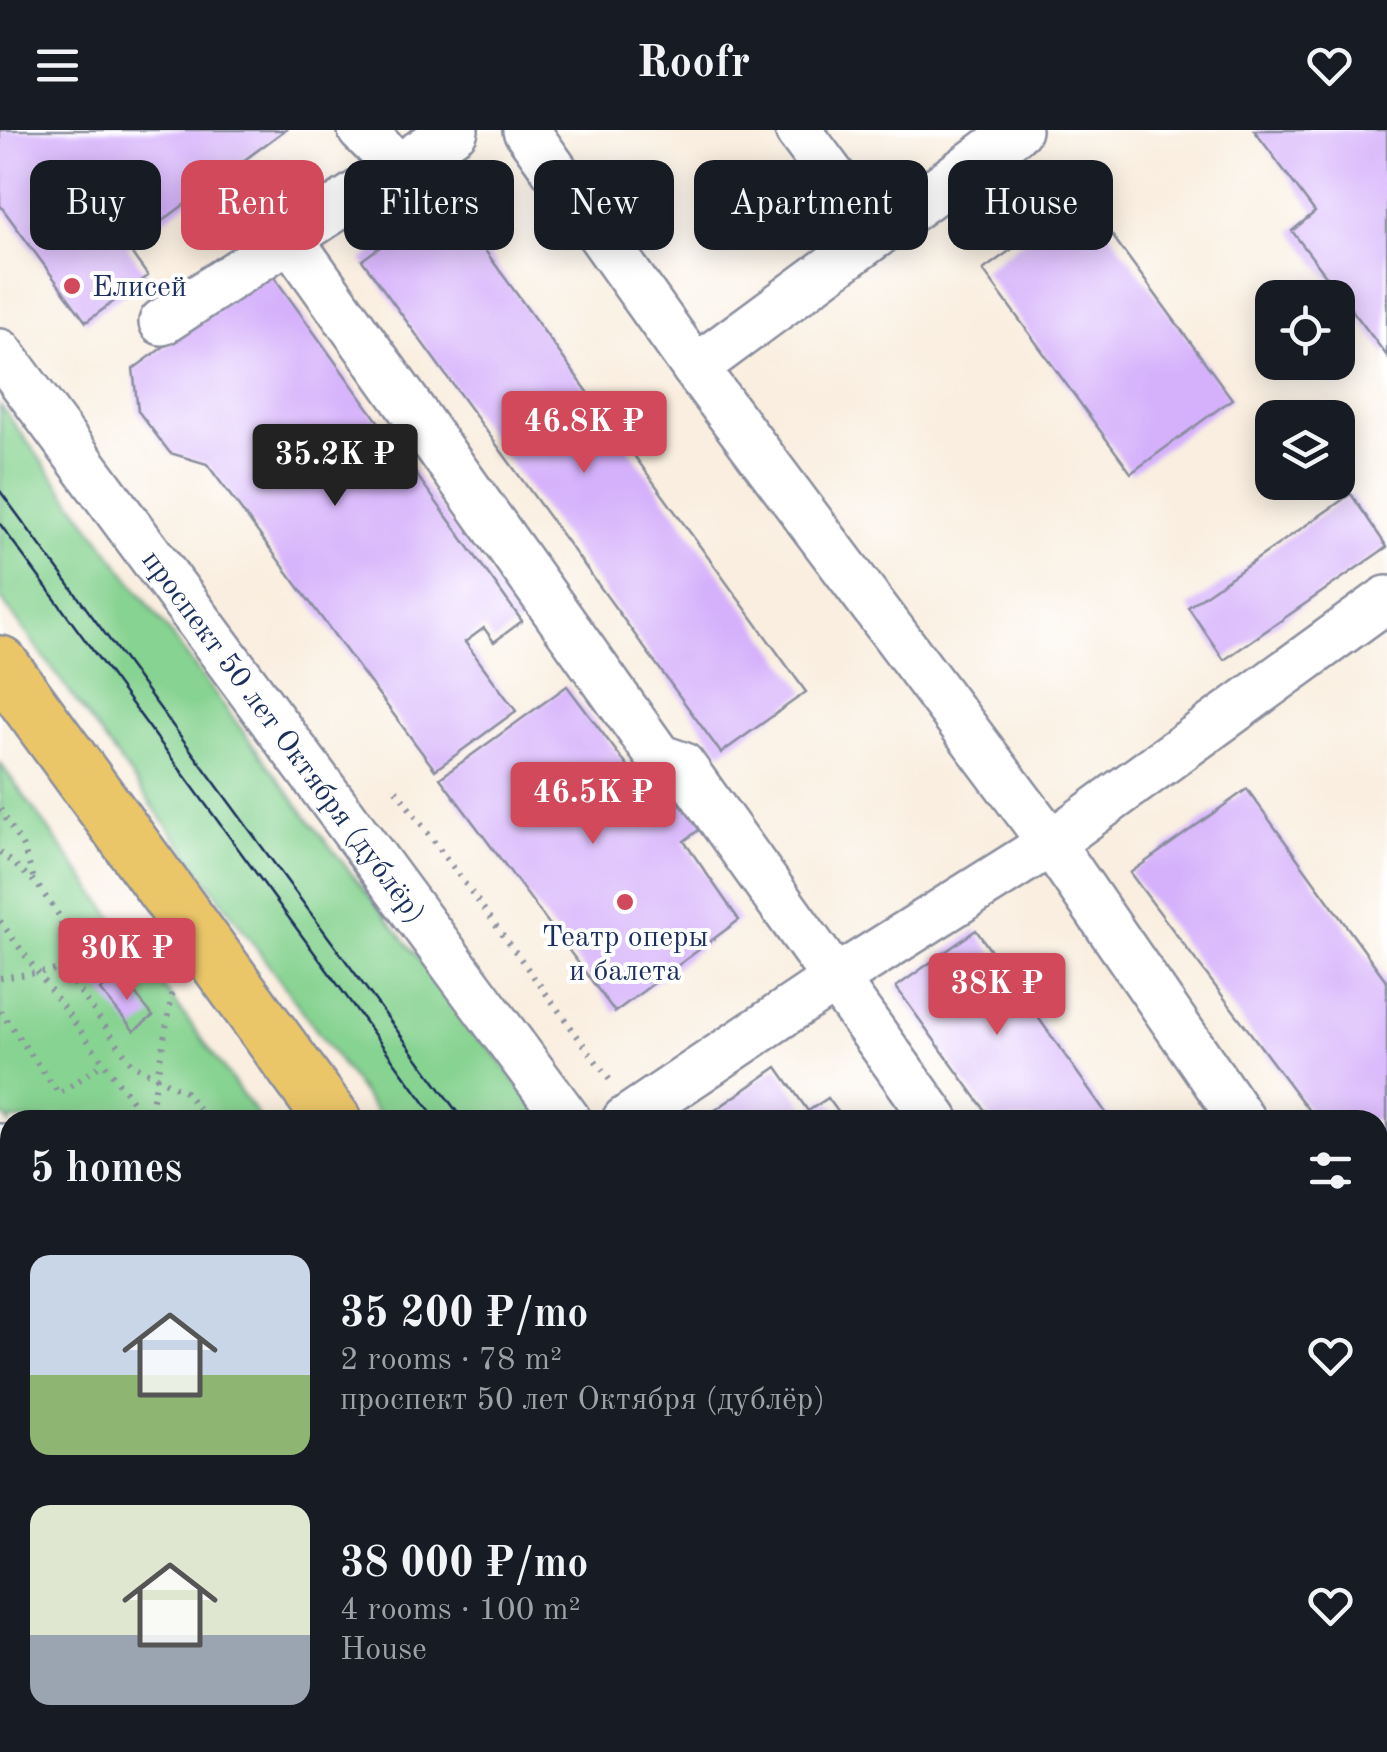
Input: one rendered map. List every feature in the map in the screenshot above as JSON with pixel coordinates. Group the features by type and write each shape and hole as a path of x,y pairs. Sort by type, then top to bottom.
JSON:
{"main road":[{"path":"0,664 326,1110"}],"street":[{"path":"361,130 393,160"},
{"path":"414,160 456,130"},
{"path":"526,130 695,368 1051,843 1235,1110"},
{"path":"798,130 820,160"},
{"path":"928,197 1018,130"},
{"path":"162,322 267,250"},
{"path":"298,250 659,758 682,765 929,1110"},
{"path":"695,368 856,250"},
{"name":"проспект 50 лет Октября (дублёр)","path":"0,352 561,1110"},
{"path":"640,1110 835,979 1051,843 1387,599"}],"path":[{"path":"396,790 625,1110"},
{"path":"0,808 36,883 64,926 68,968 80,994 132,1064 186,1092 200,1110"},
{"path":"0,852 36,883"},
{"path":"0,921 140,1110"},
{"path":"0,978 149,957"},
{"path":"150,1110 173,990"},
{"path":"0,1011 59,1094 104,1063"}],"green space":[{"path":"0,405 309,820 539,1110 375,1110 0,597"},
{"path":"0,763 254,1110 0,1110"}],"building":[{"path":"0,130 285,130 244,160 181,160 181,207 161,222 161,160 30,160 30,246 0,205"},
{"path":"1254,130 1387,130 1387,356 1355,314 1355,280 1329,280 1292,231 1315,212"},
{"path":"1113,237 1232,399 1131,473 983,270 1011,250 1113,250"},
{"path":"33,250 129,250 148,276 86,322"},
{"path":"376,250 485,250 806,692 721,753 362,260"},
{"path":"269,270 522,621 494,642 484,628 465,642 516,711 435,770 207,464 170,453 138,411 133,369"},
{"path":"1342,500 1355,500 1387,547 1224,660 1188,607"},
{"path":"567,686 653,800 677,782 707,824 684,841 739,920 615,1012 440,778"},
{"path":"1247,789 1387,982 1387,1110 1308,1110 1130,873"},
{"path":"976,930 1104,1110 985,1110 896,987"},
{"path":"120,975 153,1016 134,1031 100,990"},
{"path":"777,1067 807,1110 715,1110"},
{"path":"828,1098 837,1110 810,1110"}],"tram line":[{"path":"0,491 456,1110"},
{"path":"0,524 430,1110"}],"place":[{"name":"Елисей","path":"72,286"},
{"name":"Театр оперы и балета","path":"625,902"}]}
